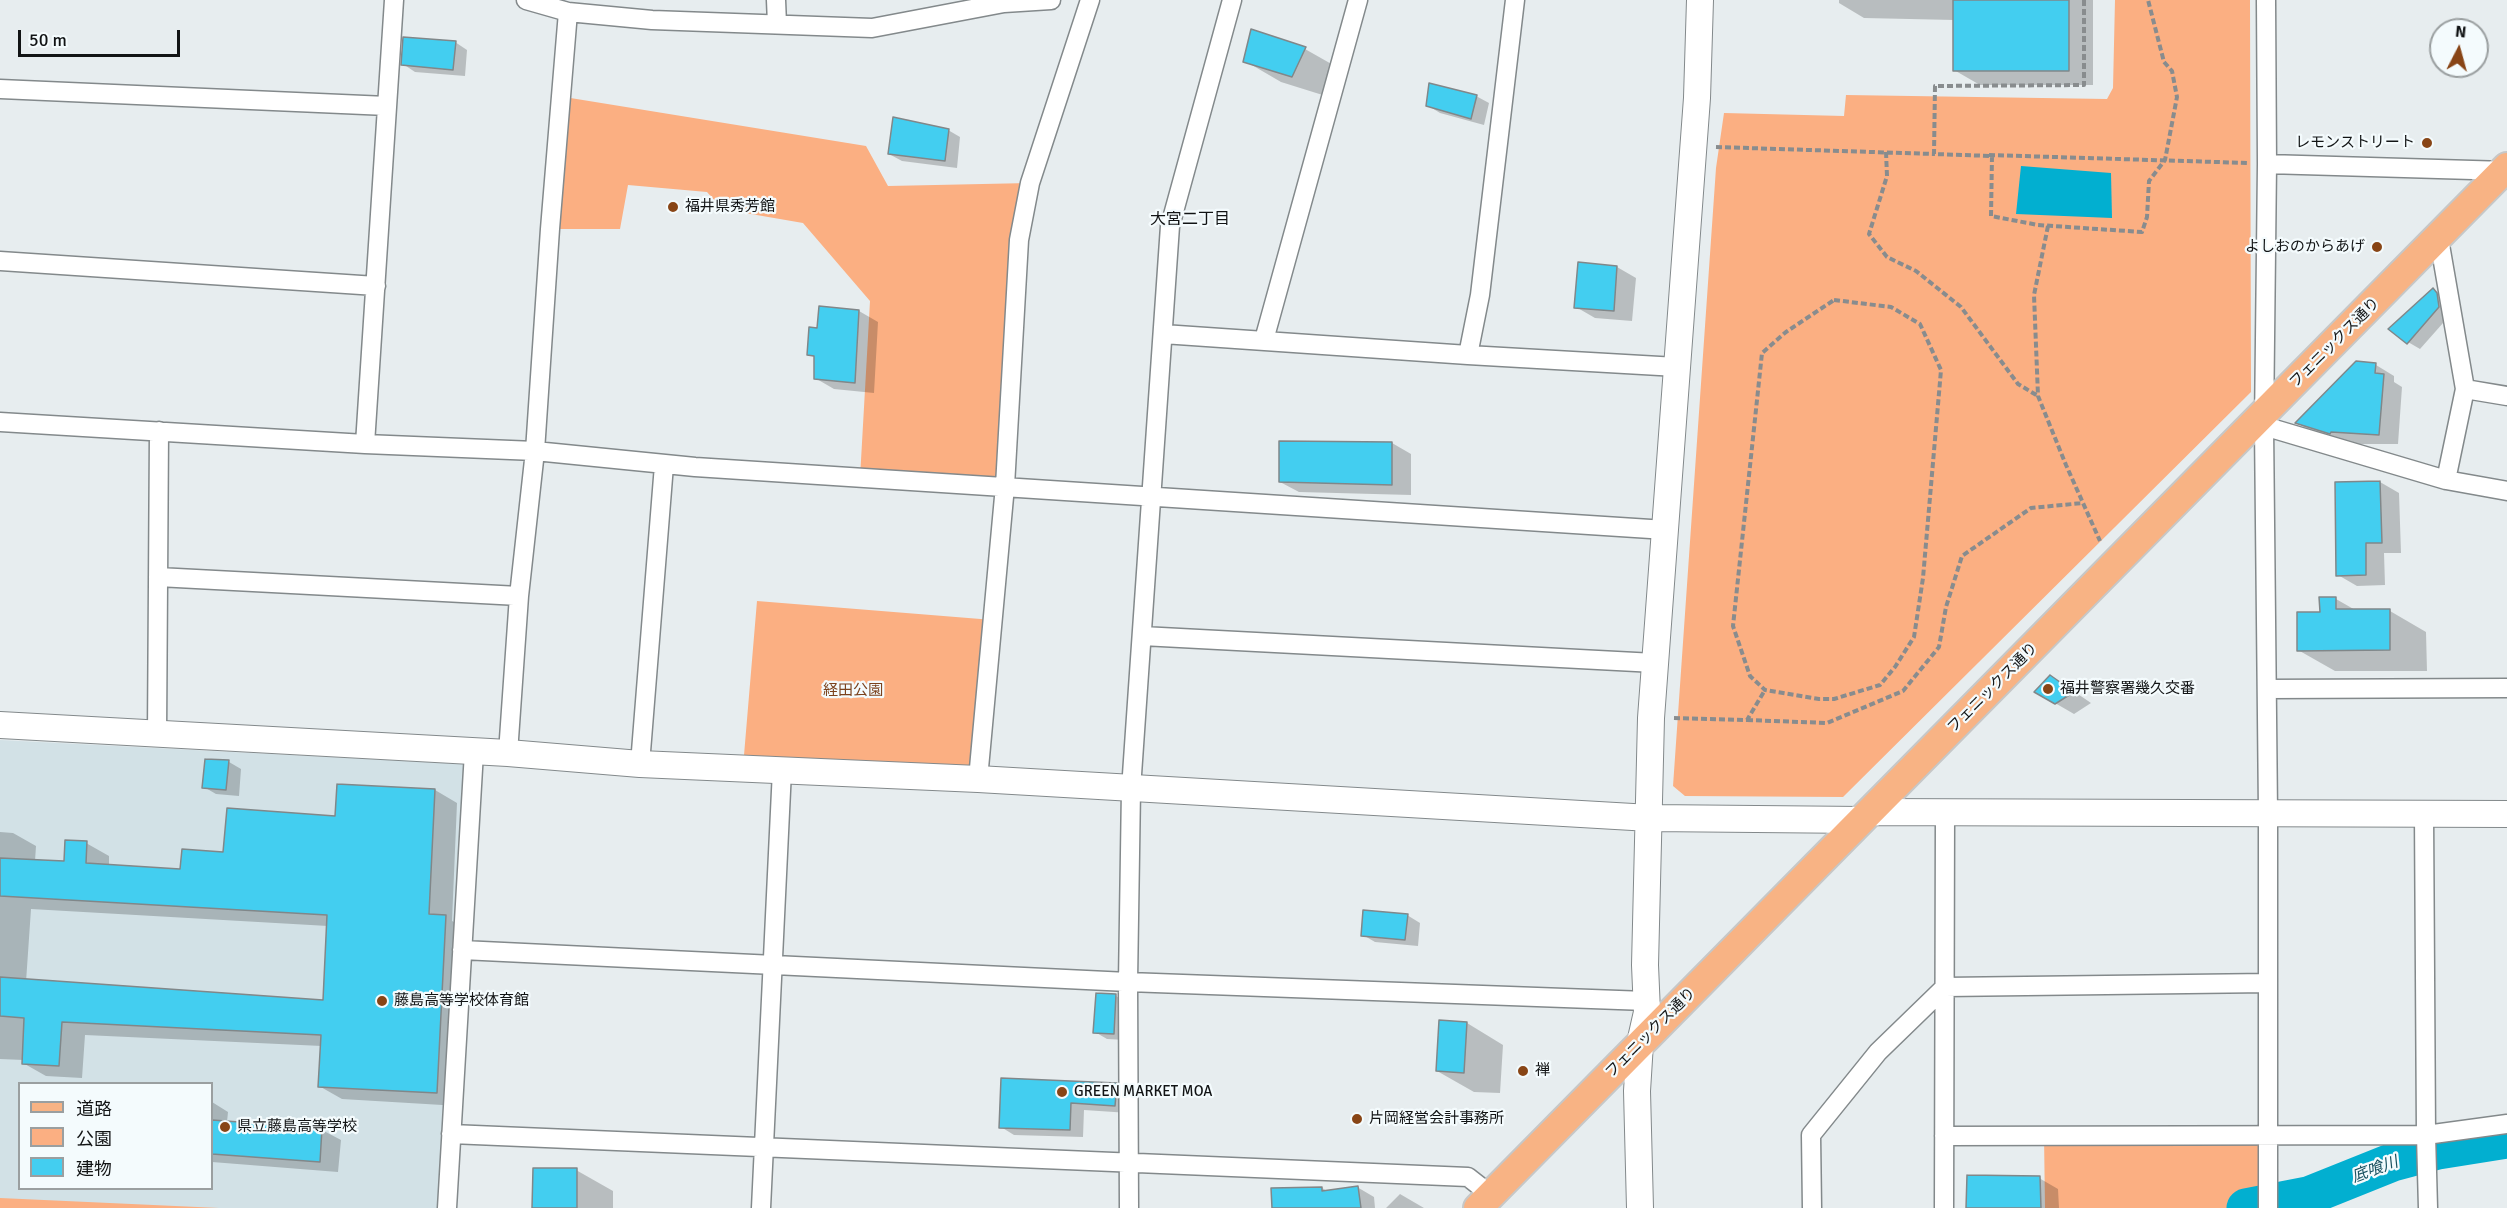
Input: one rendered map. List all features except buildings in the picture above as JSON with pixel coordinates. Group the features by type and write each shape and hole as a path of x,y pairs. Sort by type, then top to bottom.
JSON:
{"main road":[{"name":"フェニックス通り","path":"1485,1202 1866,816 2264,420 2506,170"}],"street":[{"path":"365,444 394,0"},
{"path":"526,0 568,12 652,20 872,28 1004,3 1051,0"},
{"path":"776,0 777,24"},
{"path":"978,779 1005,486 1019,240 1030,183 1090,0"},
{"path":"1129,1208 1128,982 1131,789 1170,226 1232,0"},
{"path":"1264,340 1358,0"},
{"path":"1468,355 1480,295 1515,0"},
{"path":"1640,1208 1637,1091 1640,1043 1647,1012 1645,965 1651,718 1693,146 1700,0"},
{"path":"2266,0 2264,420 2268,813 2268,1204"},
{"path":"508,753 519,596 535,451 568,12"},
{"path":"0,89 387,106"},
{"path":"2267,164 2506,170"},
{"path":"2439,239 2465,389 2446,480"},
{"path":"0,261 376,286"},
{"path":"1163,334 1677,367"},
{"path":"2465,389 2507,396"},
{"path":"2264,420 2446,480 2507,491"},
{"path":"0,422 365,444 535,451 664,465 1666,530"},
{"path":"157,735 159,431"},
{"path":"640,764 664,465"},
{"path":"158,577 519,596"},
{"path":"1142,636 1655,663"},
{"path":"2267,689 2507,688"},
{"path":"0,725 508,753 640,764 978,779 1650,819 1866,816 1945,812 2507,814"},
{"path":"447,1208 474,752"},
{"path":"761,1208 775,964 782,770"},
{"path":"1944,1208 1945,812"},
{"path":"2424,814 2428,1208"},
{"path":"462,950 1128,982 1646,1001"},
{"path":"1812,1208 1811,1136 1878,1052 1945,987 2268,983"},
{"path":"1944,1136 2268,1134 2426,1139 2507,1124"},
{"path":"451,1134 1468,1177 1485,1202"}],"path":[{"path":"1934,154 1935,86 2084,85 2084,0"},
{"path":"1992,156 1991,216 2048,226 2142,232 2146,217 2149,181 2165,160 2177,97 2172,70 2164,62 2148,0"},
{"path":"1693,146 2267,164"},
{"path":"1886,152 1887,176 1869,234 1887,257 1916,271 1961,307 2018,384 2038,396"},
{"path":"2048,226 2034,295 2038,396 2100,541"},
{"path":"1834,300 1891,307 1920,324 1941,370 1923,578 1914,637 1895,667 1880,685 1834,699 1819,699 1765,690 1750,676 1733,626 1762,353 1786,332 1834,300"},
{"path":"1651,718 1827,723 1903,691 1939,647 1946,607 1962,556 2031,508 2083,503"},
{"path":"1747,720 1765,690"}],"shaded area":[{"path":"0,740 465,764 439,1208 0,1208"}],"green space":[{"path":"2115,0 2250,0 2251,392 1843,797 1685,796 1673,786 1716,168 1724,113 1844,116 1846,95 2107,99 2113,88"},
{"path":"552,95 866,146 888,186 1030,183 1001,486 860,478 870,301 803,223 722,209 707,192 628,185 620,229 550,229"},
{"name":"経田公園","path":"757,601 993,620 978,779 743,767"},
{"path":"2268,1134 2268,1200 2242,1208 2045,1208 2044,1135"},
{"path":"0,1198 219,1208 0,1208"}],"water":[{"path":"2021,166 2111,173 2112,218 2016,214"}],"waterway":[{"name":"底喰川","path":"2246,1208 2308,1196 2393,1162 2438,1150 2507,1139"}],"place":[{"name":"レモンストリート","path":"2427,143"},
{"name":"福井県秀芳館","path":"673,207"},
{"name":"よしおのからあげ","path":"2377,247"},
{"name":"福井警察署幾久交番","path":"2048,689"},
{"name":"藤島高等学校体育館","path":"382,1001"},
{"name":"禅","path":"1523,1071"},
{"name":"GREEN MARKET MOA","path":"1062,1092"},
{"name":"片岡経営会計事務所","path":"1357,1119"},
{"name":"県立藤島高等学校","path":"225,1127"}],"district":[{"name":"大宮二丁目","path":"1190,220"}]}
